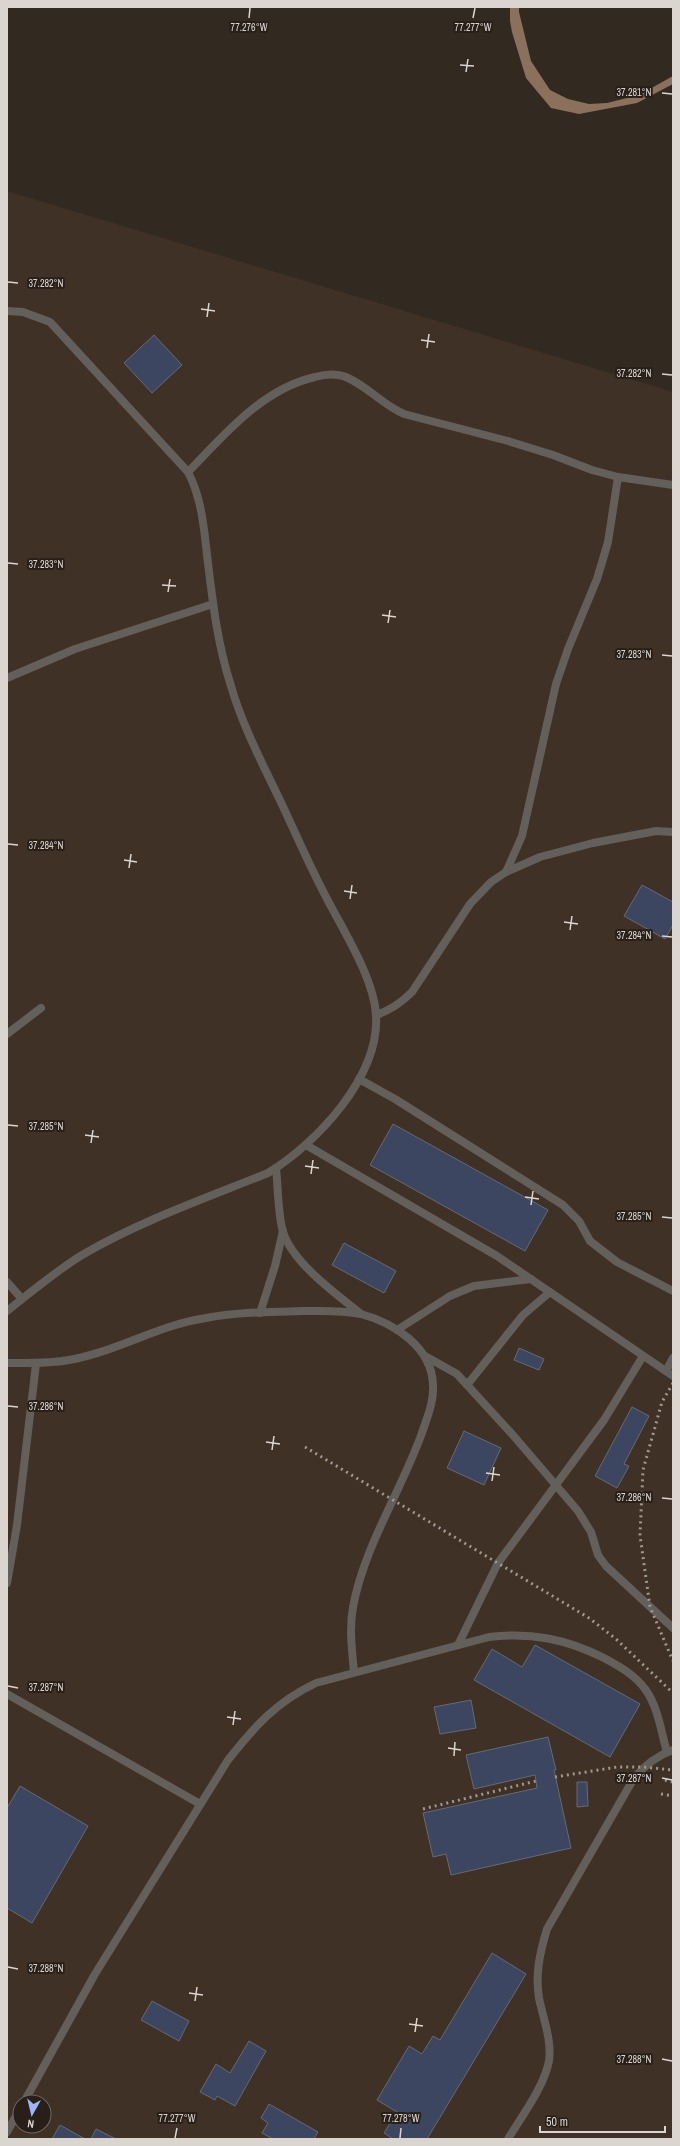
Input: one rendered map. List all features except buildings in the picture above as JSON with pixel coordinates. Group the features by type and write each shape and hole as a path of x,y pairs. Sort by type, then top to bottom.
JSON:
{"lane":[{"path":"7,311 23,312 50,322 188,472 200,501 213,604 220,646 231,687 249,736 322,890 357,958 373,996 376,1015 373,1048 359,1079 328,1121 306,1145 276,1168 125,1232 82,1256 7,1311"},
{"path":"188,472 238,422 269,397 294,383 327,374 348,378 394,410 404,414 508,441 618,477 673,485"},
{"path":"506,872 522,836 556,684 568,649 597,579 608,542 618,477"},
{"path":"7,678 75,649 213,604"},
{"path":"376,1015 389,1011 403,1002 412,992 470,904 491,882 506,872 540,857 593,843 656,831 673,832"},
{"path":"7,1034 41,1008"},
{"path":"359,1079 395,1099 563,1205 579,1221 590,1240 618,1262 673,1291"},
{"path":"306,1145 497,1256 670,1374 673,1358"},
{"path":"260,1313 275,1266 283,1231 276,1168"},
{"path":"283,1231 291,1247 313,1273 361,1314"},
{"path":"397,1330 450,1296 474,1286 531,1279"},
{"path":"7,1282 22,1299"},
{"path":"467,1385 524,1314 550,1292"},
{"path":"7,1363 36,1364 69,1360 98,1353 166,1328 205,1318 260,1313 339,1311 361,1314 397,1330 415,1343 425,1356 433,1383 433,1399 417,1447 380,1530 357,1588 351,1623 354,1672"},
{"path":"425,1356 457,1374 512,1434 578,1511 591,1532 598,1555 606,1566 673,1628"},
{"path":"458,1645 498,1563 604,1420 643,1356"},
{"path":"7,1583 17,1525 36,1364"},
{"path":"28,2094 95,1974 200,1804 228,1760 251,1730 274,1708 294,1694 316,1683 354,1672 488,1637 510,1634 536,1635 568,1643 617,1665 634,1676 646,1689 654,1704 670,1751 643,1767 634,1778 547,1929 540,1953 537,1977 539,1997 549,2043 549,2060 545,2076 508,2139"},
{"path":"7,1694 200,1804"},
{"path":"7,2132 12,2123"}],"shaded area":[{"path":"510,7 519,7 531,61 550,90 568,99 589,104 607,103 639,95 673,76 673,84 637,103 579,114 551,108 526,78 512,32"},
{"path":"7,191 673,392 673,2139 7,2139"}],"railway":[{"path":"673,1383 662,1402 643,1470 640,1535 650,1607 673,1661"},
{"path":"305,1447 589,1618 616,1639 673,1693"},
{"path":"555,1777 617,1767 643,1767 673,1770"},
{"path":"665,1780 673,1782"},
{"path":"423,1809 536,1781"},
{"path":"661,1794 673,1796"}]}
